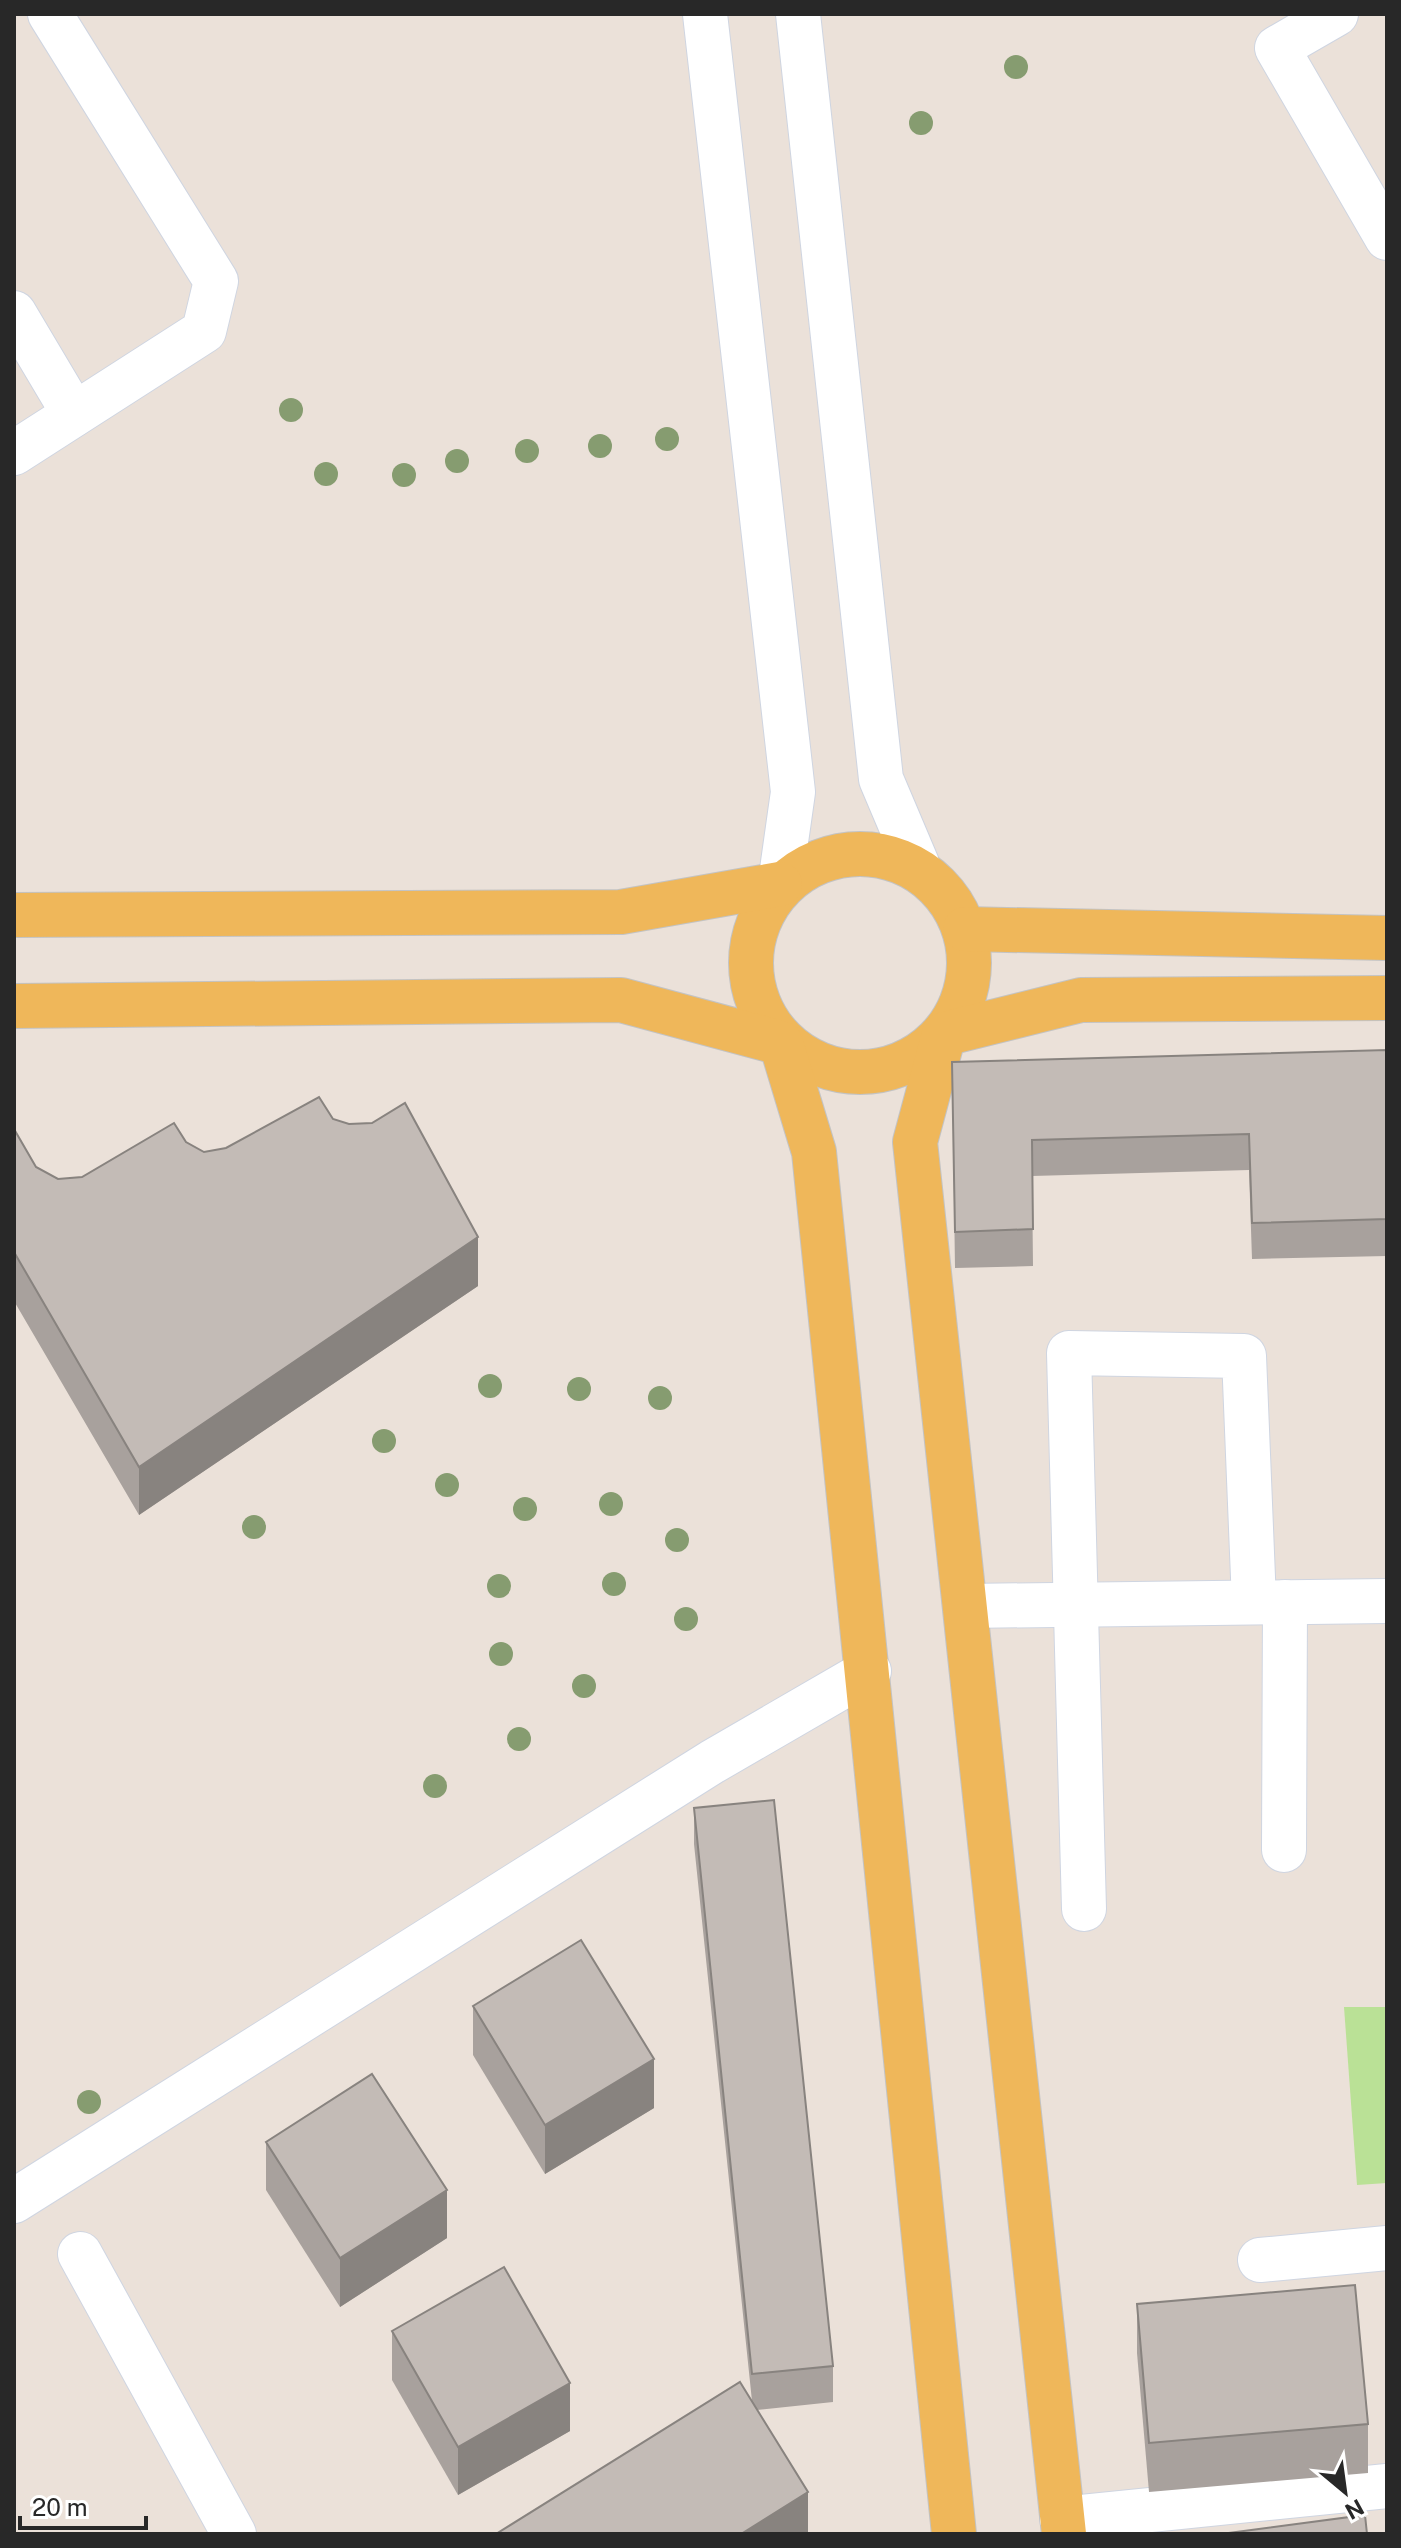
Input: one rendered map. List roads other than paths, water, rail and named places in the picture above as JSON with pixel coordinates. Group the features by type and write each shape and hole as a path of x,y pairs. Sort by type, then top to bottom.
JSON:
{"main road":[{"path":"14,915 621,912 780,884 815,864 849,855 886,857 920,871 947,896 965,929 970,966 963,1002 944,1034 915,1142 1063,2527"},
{"path":"780,884 764,911 753,944 752,980 763,1012 781,1043 814,1152 869,1671 954,2534"},
{"path":"965,929 1387,938"},
{"path":"14,1006 621,1000 781,1043 812,1061 845,1072 880,1071 915,1058 944,1034 1081,1000 1387,998"}],"street":[{"path":"14,453 204,331 216,281 50,14"},
{"path":"705,14 793,792 780,884"},
{"path":"798,14 881,779 920,871"},
{"path":"1336,14 1277,48 1387,238"},
{"path":"14,313 74,414"},
{"path":"1084,1909 1069,1353 1244,1356 1270,1602 1284,1850"},
{"path":"965,1606 1387,1601"},
{"path":"14,2201 712,1762 869,1671"},
{"path":"1260,2260 1387,2248"},
{"path":"80,2254 234,2534"},
{"path":"1063,2527 1387,2486"}]}
